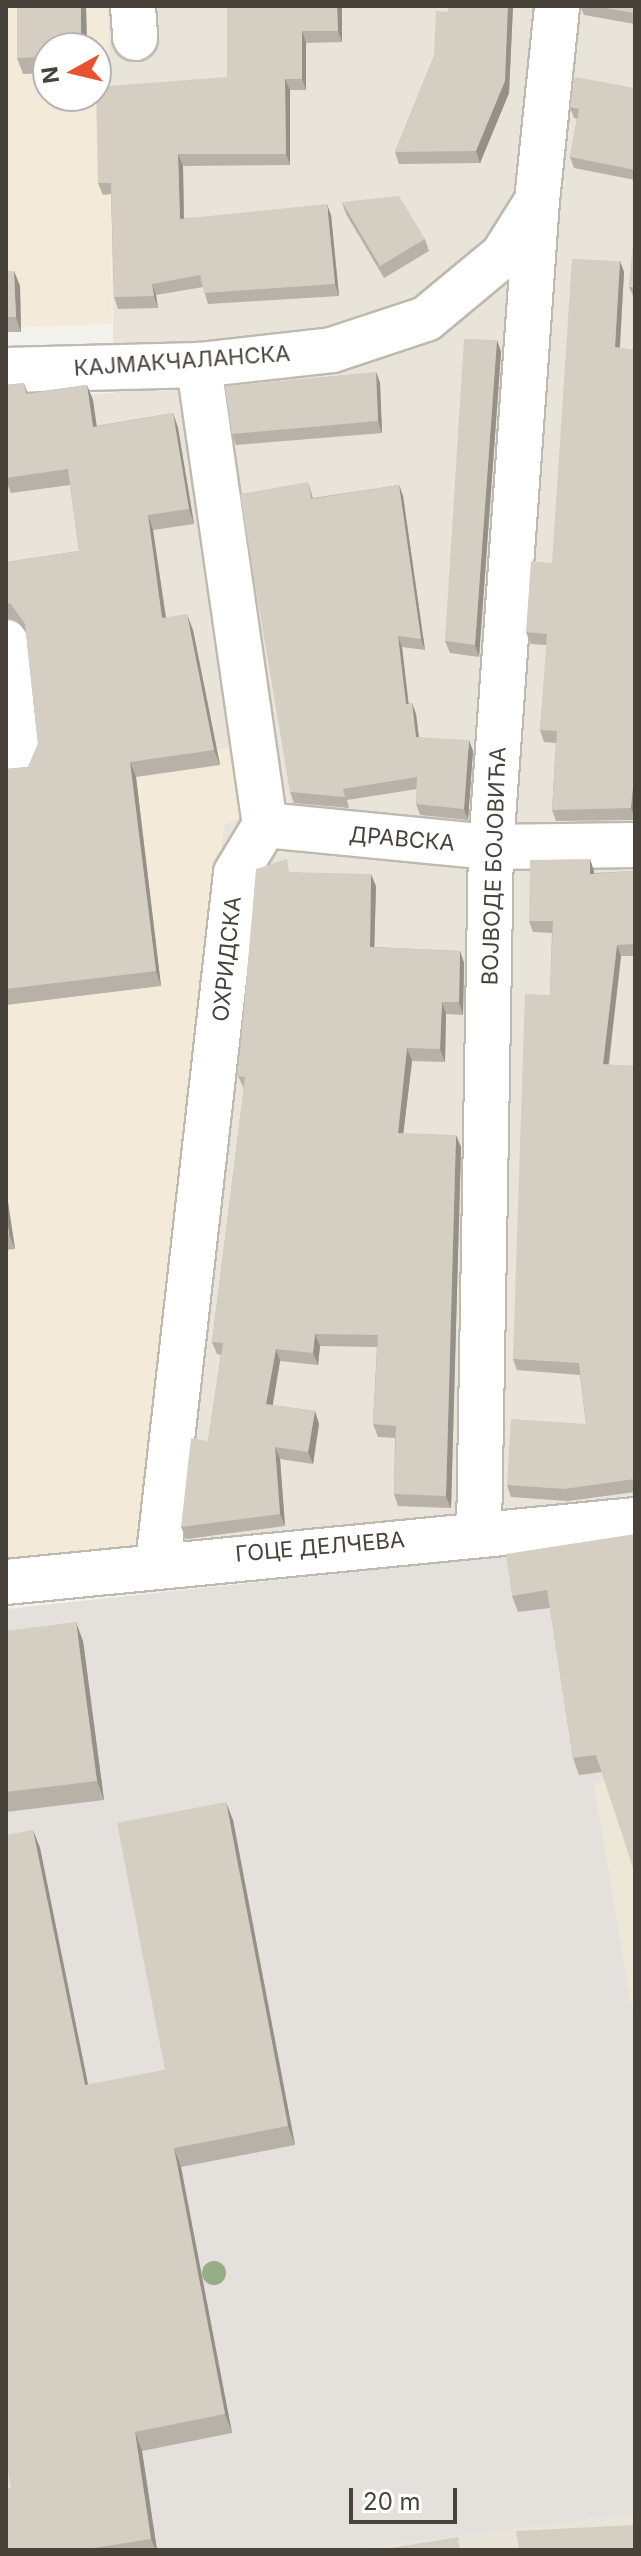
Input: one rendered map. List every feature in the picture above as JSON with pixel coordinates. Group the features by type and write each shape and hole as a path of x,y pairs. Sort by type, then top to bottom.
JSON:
{"street":[{"name":"КАЈМАКЧАЛАНСКА","path":"6,370 199,365 332,350 426,319 503,255 537,201 557,6"},
{"name":"ВОЈВОДЕ БОЈОВИЋА","path":"479,1532 491,847 537,201"},
{"path":"199,365 265,825"},
{"path":"6,642 19,762"},
{"name":"ДРАВСКА","path":"265,825 491,847 635,845"},
{"name":"ОХРИДСКА","path":"158,1563 236,873 265,825"},
{"name":"ГОЦЕ ДЕЛЧЕВА","path":"6,1582 158,1563 635,1520"}],"shaded area":[{"path":"6,6 108,6 108,32 32,32 32,112 109,112 112,324 6,328"},
{"path":"108,6 635,6 635,1542 137,1594 224,825 252,811 6,776 6,397 114,393 110,112 112,32 108,32"},
{"path":"244,746 252,811 224,825 143,1550 6,1567 6,776"},
{"path":"635,1542 635,1777 594,1784 635,2023 635,2514 350,2550 6,2550 6,1609"},
{"path":"635,1777 635,2023 594,1783"},
{"path":"635,2514 635,2550 350,2550"}],"building":[{"path":"17,6 81,6 81,32 32,32 32,58 17,58"},
{"path":"227,6 337,6 338,31 302,31 302,79 285,79 286,154 178,154 180,219 327,204 335,284 204,293 200,275 152,284 154,296 114,297 111,183 98,183 97,112 112,112 112,86 227,77"},
{"path":"448,6 508,6 505,81 476,151 395,152 434,56 436,11 448,12"},
{"path":"593,6 635,6 635,13"},
{"path":"575,77 635,88 635,170 570,157 579,109 570,107"},
{"path":"399,196 425,239 380,266 342,202"},
{"path":"633,242 635,287 629,287"},
{"path":"572,259 620,261 615,347 635,350 635,768 631,808 552,810 557,731 540,730 547,634 526,632 531,561 552,563"},
{"path":"6,271 14,271 16,317 6,317"},
{"path":"464,339 497,340 475,645 445,641"},
{"path":"376,372 378,421 232,434 225,386"},
{"path":"24,383 26,394 87,385 93,427 173,413 189,509 148,515 162,618 187,614 214,750 130,762 156,971 6,989 6,769 28,767 38,744 25,624 11,604 6,603 6,562 79,551 68,469 6,478 6,385"},
{"path":"308,482 311,499 399,485 421,639 398,636 406,704 412,703 416,737 469,740 464,809 416,804 417,777 343,789 345,797 290,792 240,494"},
{"path":"287,859 289,872 371,874 370,947 460,951 459,1002 442,1002 440,1049 407,1048 398,1133 456,1135 446,1496 394,1494 396,1426 373,1424 378,1335 315,1334 313,1353 276,1349 266,1404 315,1411 308,1452 275,1447 280,1514 181,1527 191,1438 208,1441 223,1343 212,1342 245,1077 238,1076 256,869"},
{"path":"590,859 590,874 635,871 635,944 617,945 603,1064 635,1066 635,1479 564,1489 507,1485 511,1419 586,1424 579,1363 513,1359 525,994 550,995 553,921 529,921 530,860"},
{"path":"635,1534 635,1874 596,1755 573,1758 547,1590 512,1596 506,1554"},
{"path":"76,1622 97,1781 6,1792 6,1631"},
{"path":"226,1802 288,2126 174,2148 225,2414 135,2432 151,2539 81,2550 6,2550 6,2489 11,2488 6,2459 6,1835 33,1830 85,2085 165,2070 117,1823"},
{"path":"635,2525 635,2550 519,2550 516,2531"},
{"path":"458,2537 460,2550 391,2548"}]}
